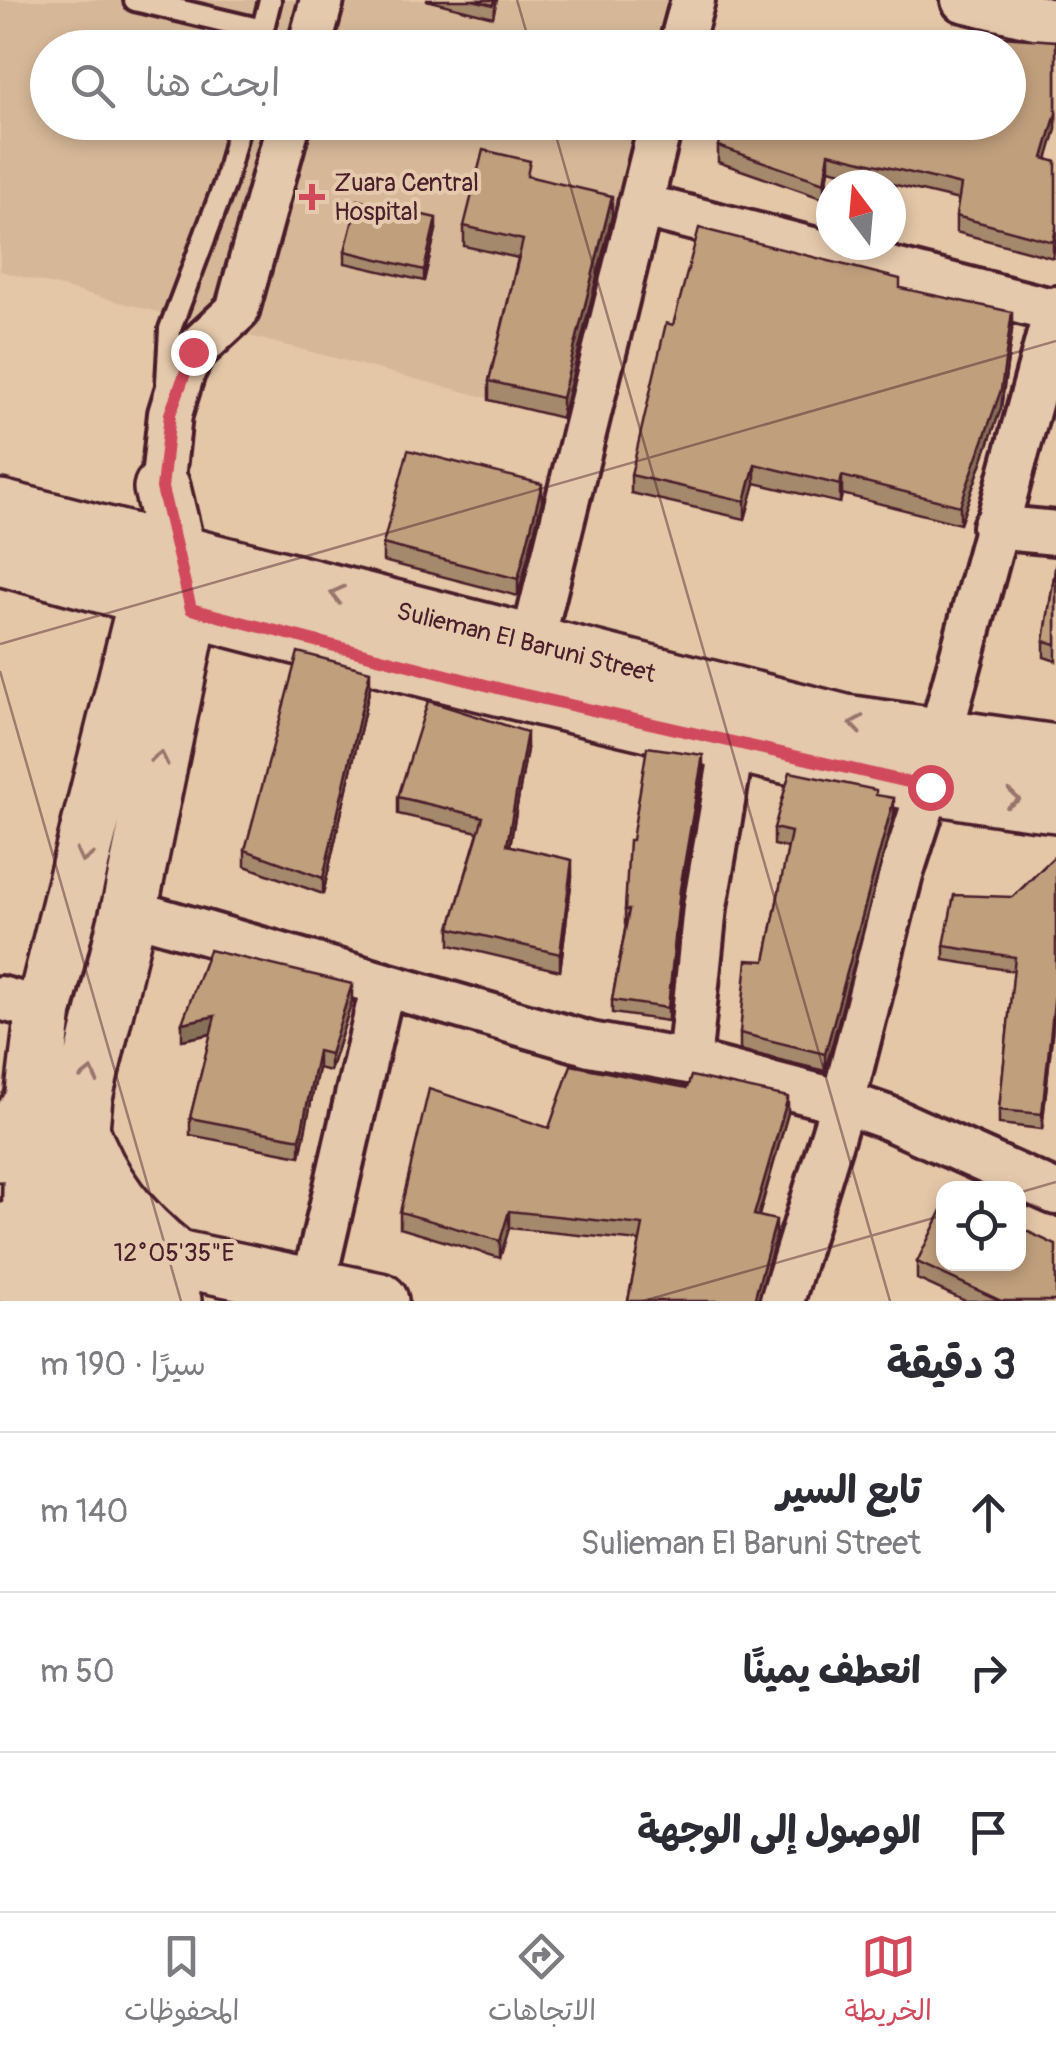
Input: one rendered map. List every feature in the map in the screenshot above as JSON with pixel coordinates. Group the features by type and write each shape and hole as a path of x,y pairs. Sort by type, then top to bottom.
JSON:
{"main road":[{"path":"43,1268 80,1128 129,911 166,576 162,488"},
{"name":"Sulieman El Baruni Street","path":"0,508 166,576 734,744 935,762 1056,753"},
{"name":"Sulieman El Baruni Street","path":"0,557 166,576 532,644 845,724 935,762 1056,804"},
{"path":"43,1268 22,1004 166,576"},
{"path":"0,1153 32,1101"},
{"path":"80,1128 91,1158 174,1279"},
{"path":"43,1268 314,1286 380,1301"}],"street":[{"path":"314,30 322,0"},
{"path":"684,30 692,0"},
{"path":"963,0 1056,22"},
{"path":"162,488 170,414 193,352 237,311 284,140"},
{"path":"532,644 656,140"},
{"path":"640,206 1056,310 994,527 843,1102 782,1301"},
{"path":"994,527 1056,533"},
{"path":"689,1062 705,907 734,744"},
{"path":"129,911 590,1044 689,1062 843,1102 886,1116 1056,1192"},
{"path":"314,1286 383,984"}],"lane":[{"path":"136,0 231,30"},
{"path":"262,30 270,0"},
{"path":"170,414 170,329 225,183 236,140"}],"shaded area":[{"name":"Zuara Central Hospital","path":"0,0 669,0 662,30 30,30 30,140 637,140 573,420 0,271"}],"building":[{"path":"1026,39 1056,41 1056,113 1043,158 1056,162 1053,242 956,216 961,185 906,170 829,153 826,170 816,170 816,180 718,146 720,140 1026,140"},
{"path":"483,150 530,161 527,176 612,196 562,398 489,381 523,240 464,226"},
{"path":"358,200 436,218 424,270 345,251"},
{"path":"699,228 900,279 900,288 1012,312 1001,390 960,506 842,476 840,485 755,464 745,501 631,475 666,323 673,325"},
{"path":"408,450 542,484 518,579 383,544"},
{"path":"1056,563 1056,644 1044,641"},
{"path":"298,652 370,671 323,878 245,850"},
{"path":"428,701 527,732 507,845 572,860 560,954 450,928 483,817 398,797"},
{"path":"647,747 703,755 680,889 668,1008 612,1000 629,910 625,910 629,840"},
{"path":"790,772 876,790 876,795 894,798 825,1054 740,1033 747,960 765,961 791,832 774,828"},
{"path":"1056,855 1056,983 1042,1114 999,1110 1015,957 944,946 954,895 1013,897"},
{"path":"209,950 352,984 330,1054 318,1051 300,1139 190,1118 215,1016 182,1023"},
{"path":"571,1065 687,1088 691,1076 788,1097 754,1215 776,1220 754,1301 628,1301 643,1225 509,1211 500,1241 400,1212 429,1089 549,1128"},
{"path":"936,1223 936,1271 917,1262"},
{"path":"1026,1231 1056,1245 1056,1301 1001,1301 936,1271 1026,1271"}],"place":[{"name":"Zuara Central Hospital","path":"312,197"}],"route":[{"path":"193,352 170,414 162,488 191,609 513,692 930,787"}]}
